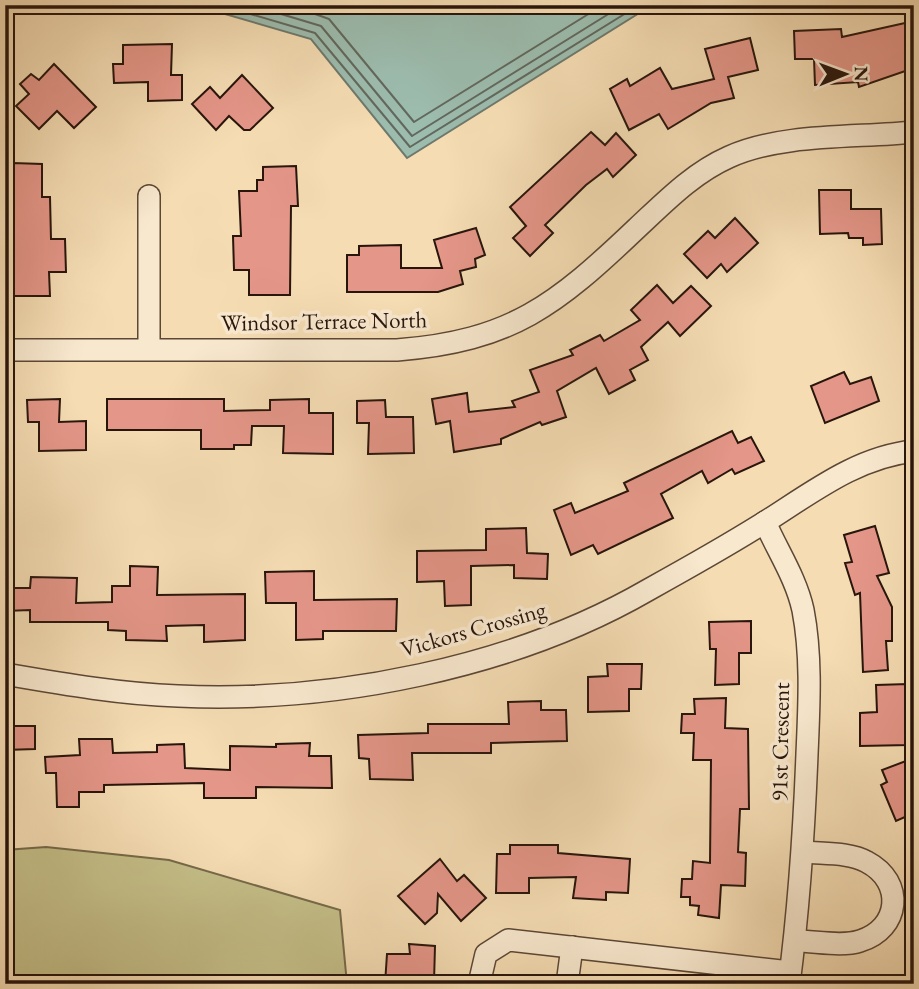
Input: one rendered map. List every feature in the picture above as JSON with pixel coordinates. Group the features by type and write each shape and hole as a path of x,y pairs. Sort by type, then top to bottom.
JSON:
{"street":[{"name":"Windsor Terrace North","path":"5,350 397,350 480,338 519,321 556,300 587,275 676,191 700,172 731,156 793,142 914,132"},
{"path":"149,196 149,349"},
{"name":"Vickors Crossing","path":"5,674 86,689 179,696 271,695 365,686 456,665 545,638 630,601 765,522 814,489 859,466 914,451"},
{"name":"91st Crescent","path":"479,984 486,954 508,940 790,978 804,852 809,706 808,647 803,609 793,577 765,522"},
{"path":"796,941 857,942 866,939 888,923 895,904 891,883 866,860 804,852"},
{"path":"567,984 572,947"}],"shaded area":[{"path":"46,847 169,860 340,910 347,984 5,984 5,850"}],"water":[{"path":"194,5 652,5 407,158 311,39"}],"building":[{"path":"914,21 914,68 859,87 858,82 815,85 814,59 795,59 794,31 841,29 842,37"},
{"path":"750,38 758,70 728,77 734,98 711,103 668,129 659,114 629,130 610,89 627,79 630,86 660,68 672,89 714,79 705,49"},
{"path":"172,44 171,75 182,75 182,100 148,101 148,82 114,83 113,64 123,64 123,45"},
{"path":"54,64 96,107 74,128 57,111 39,129 16,106 29,94 20,84 31,74 39,80"},
{"path":"242,75 273,108 250,130 244,130 229,116 216,130 192,104 210,87 220,98"},
{"path":"591,132 605,145 616,133 636,155 613,177 607,169 586,185 545,225 553,233 530,256 513,238 526,226 510,207"},
{"path":"13,163 42,164 42,197 50,197 51,239 65,239 66,272 49,272 50,296 5,296"},
{"path":"296,166 298,206 291,206 290,295 249,295 249,270 234,270 233,236 241,236 239,191 257,191 257,180 263,180 263,167"},
{"path":"819,190 851,190 851,209 881,209 882,244 863,245 863,238 849,238 848,233 820,234"},
{"path":"735,218 758,243 727,272 721,264 707,278 684,254 708,231 715,238"},
{"path":"476,228 485,255 475,259 476,267 460,271 463,284 438,292 347,292 347,255 359,255 359,246 401,245 401,268 442,268 434,240"},
{"path":"657,285 673,303 691,286 711,306 680,336 668,322 641,347 648,360 630,370 635,380 609,394 596,368 557,391 566,417 542,425 540,422 501,439 501,444 454,452 450,421 436,424 432,399 467,393 469,412 515,407 512,401 539,392 530,370 573,355 570,350 600,335 604,341 640,320 631,310"},
{"path":"844,372 850,384 871,377 879,401 825,423 811,386"},
{"path":"60,399 59,422 86,421 86,450 39,451 39,422 28,422 27,400"},
{"path":"107,399 224,399 224,411 270,410 270,400 309,399 309,413 333,413 333,454 283,453 284,426 252,426 251,445 234,445 234,449 201,449 201,430 107,430"},
{"path":"385,400 386,417 413,417 414,453 368,454 369,423 357,423 357,401"},
{"path":"732,431 738,443 751,437 764,461 735,474 732,469 708,483 702,471 661,494 673,518 598,554 593,545 571,555 554,510 571,503 575,513 628,491 624,483"},
{"path":"875,526 889,573 877,576 892,607 892,641 886,641 888,670 863,672 860,593 855,595 845,563 852,562 844,535"},
{"path":"526,528 527,553 548,554 547,579 514,578 514,565 471,566 471,605 445,606 444,581 417,582 417,551 486,550 486,529"},
{"path":"130,566 158,567 157,595 245,594 245,640 204,642 204,625 166,626 167,641 126,640 126,631 108,630 108,622 30,622 30,610 5,611 5,588 30,588 31,577 77,578 76,603 112,602 112,586 130,586"},
{"path":"314,571 314,600 397,599 396,631 323,631 323,639 296,640 296,603 266,603 265,572"},
{"path":"751,621 751,653 739,653 739,684 715,685 716,649 710,649 709,622"},
{"path":"607,664 642,664 641,689 629,689 629,711 588,712 588,677 608,676"},
{"path":"908,684 909,745 860,746 860,713 877,712 876,685"},
{"path":"726,698 725,728 748,729 749,809 740,809 738,852 746,853 745,886 721,885 719,918 698,915 699,906 690,905 690,897 681,897 682,879 692,879 693,861 710,863 711,760 693,760 694,733 681,733 682,714 695,714 694,699"},
{"path":"541,701 541,710 566,710 567,741 491,743 491,753 412,753 413,780 370,779 369,759 359,758 358,735 428,733 428,724 509,724 508,702"},
{"path":"5,726 35,726 35,749 5,750"},
{"path":"79,739 112,739 113,753 157,752 157,745 184,744 185,768 230,770 230,746 276,747 276,744 310,743 309,756 331,756 332,788 256,787 256,798 204,798 204,783 104,785 104,792 79,792 79,807 57,807 56,773 46,773 45,757 80,755"},
{"path":"914,758 914,813 896,821 881,785 887,782 882,770"},
{"path":"510,845 558,845 558,853 630,859 628,893 606,892 606,900 573,898 576,877 529,878 529,893 496,893 497,854 510,854"},
{"path":"440,859 457,881 464,875 486,898 461,921 438,894 437,913 425,924 398,896"},
{"path":"409,944 435,946 434,982 385,984 387,954 410,954"}]}
